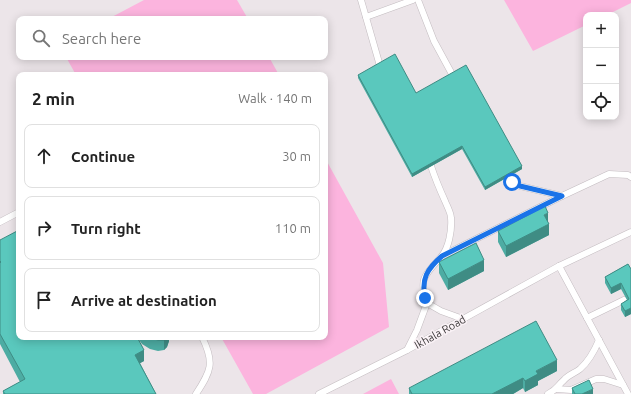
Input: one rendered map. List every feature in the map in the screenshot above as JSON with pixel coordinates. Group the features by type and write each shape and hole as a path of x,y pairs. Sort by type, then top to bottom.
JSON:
{"lane":[{"path":"361,0 380,66"},
{"path":"366,17 413,0"},
{"path":"418,0 434,41 453,76"},
{"path":"431,166 452,217 450,236 442,256"},
{"path":"407,350 427,303 423,290 424,281 428,271 442,256 609,174 628,175 631,177"},
{"path":"507,178 520,186 562,196"},
{"path":"0,222 16,214"},
{"name":"Ikhala Road","path":"319,394 407,350 559,266 630,231"},
{"path":"559,266 628,394"},
{"path":"587,318 624,300"},
{"path":"427,303 441,311 463,319"},
{"path":"196,394 210,366 209,351 204,340"},
{"path":"548,394 557,389 564,380 580,370 593,354 599,340"},
{"path":"557,389 570,390 596,379 623,385"}],"shaded area":[{"path":"144,0 237,0 246,16 114,16"},
{"path":"504,0 631,0 631,3 613,12 583,12 583,26 533,51"},
{"path":"68,60 271,60 277,72 74,72"},
{"path":"328,163 383,263 389,327 266,394 253,394 223,340 328,340"},
{"path":"391,379 399,394 363,394"}],"building":[{"path":"395,54 416,93 466,65 522,166 485,187 462,146 412,174 358,75"},
{"path":"545,206 548,213 544,215 549,224 506,246 498,231"},
{"path":"16,232 16,340 139,340 144,350 135,355 156,394 5,394 3,391 25,379 0,334 0,240"},
{"path":"476,243 484,260 448,279 439,262"},
{"path":"628,264 631,269 631,308 625,311 621,304 629,299 621,283 611,288 605,277"},
{"path":"536,321 557,360 536,371 538,374 525,381 523,378 492,394 412,394 409,388"},
{"path":"589,380 593,389 582,394 575,394 572,388"}],"route":[{"path":"425,298 423,290 424,281 428,271 442,256 562,196 520,186 512,182"}]}
